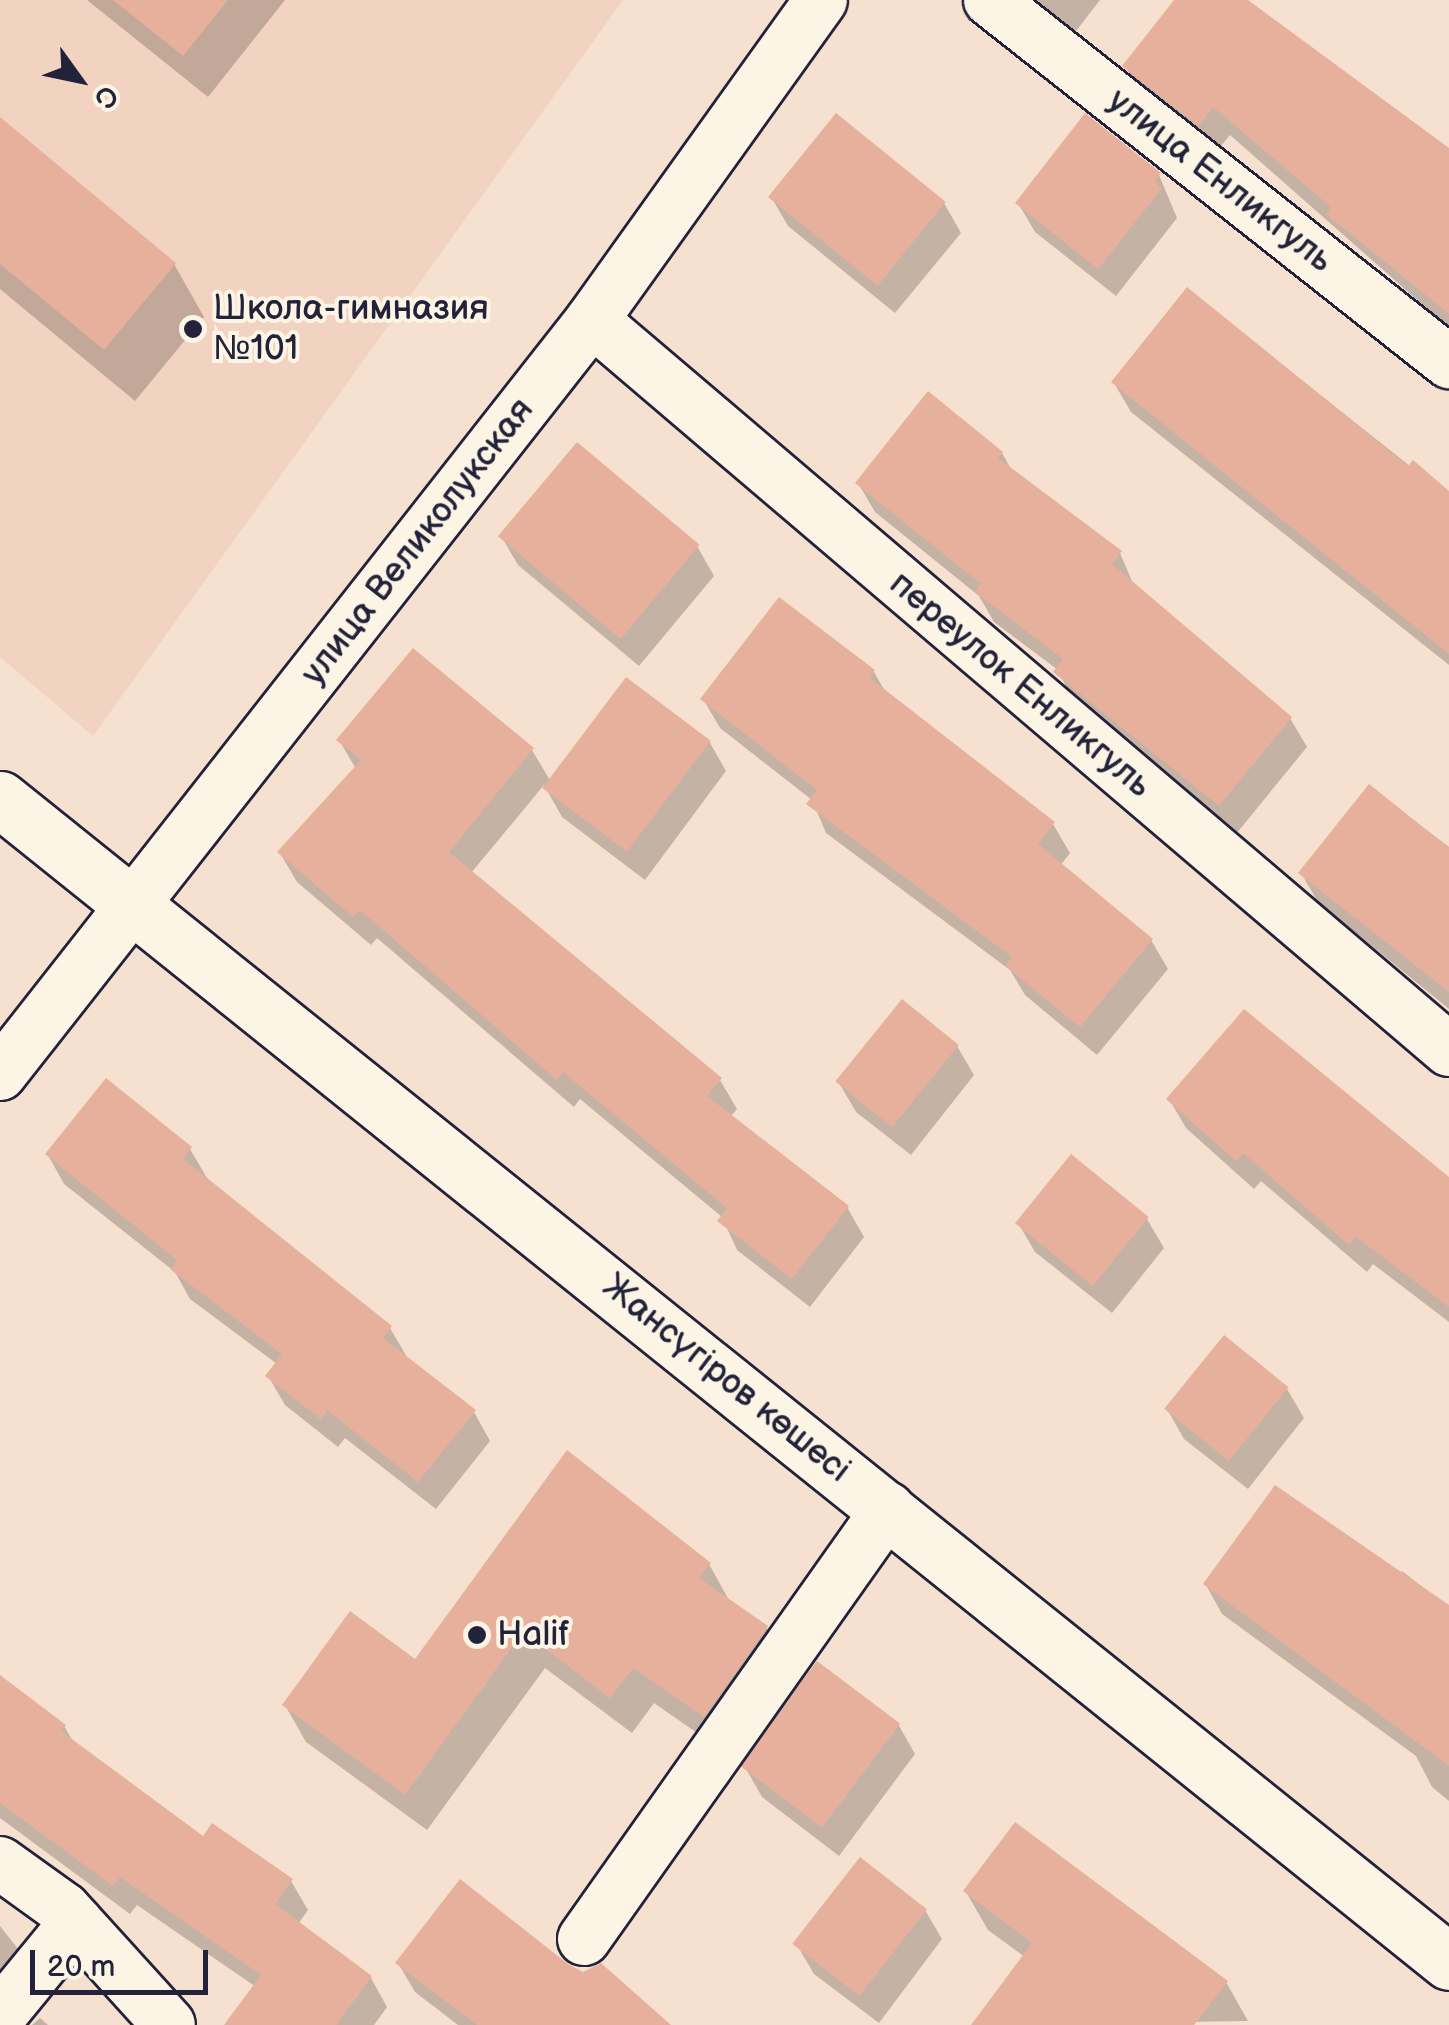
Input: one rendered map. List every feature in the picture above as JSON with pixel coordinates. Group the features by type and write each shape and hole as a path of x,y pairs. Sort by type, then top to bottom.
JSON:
{"main road":[{"name":"Жансүгіров көшесі","path":"0,799 1449,1962"}],"street":[{"name":"улица Великолукская","path":"0,1074 592,320 822,0"},
{"name":"улица Енликгуль","path":"990,0 1449,362"},
{"name":"переулок Енликгуль","path":"592,320 1449,1050"},
{"path":"584,1938 888,1509"},
{"path":"0,1863 76,1922 168,2025"},
{"path":"0,2015 76,1922"}],"shaded area":[{"name":"Школа-гимназия №101","path":"0,0 623,0 93,736 0,657"}],"building":[{"path":"113,0 228,0 183,56"},
{"path":"1174,0 1248,0 1449,148 1449,314 1326,214 1331,207 1213,107 1198,126 1122,66"},
{"path":"836,113 946,202 878,286 768,197"},
{"path":"1085,113 1161,173 1154,182 1162,188 1098,269 1015,203"},
{"path":"0,117 176,263 104,350 0,264"},
{"path":"1187,287 1408,466 1413,460 1449,491 1449,654 1111,382"},
{"path":"928,391 1003,452 998,458 1122,551 1112,564 1292,717 1219,806 1053,672 1063,659 975,592 981,584 855,483"},
{"path":"577,442 700,545 621,639 498,536"},
{"path":"779,597 875,670 870,678 1055,822 1038,844 1153,939 1080,1027 1005,966 1012,957 806,804 817,790 700,699"},
{"path":"413,648 534,748 449,852 722,1078 707,1096 849,1206 792,1279 717,1221 727,1208 563,1072 557,1080 360,910 353,917 277,852 361,760 336,740"},
{"path":"626,677 711,741 627,852 542,788"},
{"path":"1369,784 1449,848 1449,992 1298,873"},
{"path":"902,999 959,1045 892,1127 835,1081"},
{"path":"1244,1009 1449,1177 1449,1307 1356,1237 1349,1245 1243,1153 1236,1161 1166,1099"},
{"path":"106,1078 192,1147 183,1159 392,1326 383,1338 476,1410 418,1482 327,1410 321,1419 265,1376 282,1354 171,1270 177,1260 45,1154"},
{"path":"1071,1154 1149,1217 1093,1286 1015,1223"},
{"path":"1224,1335 1289,1387 1229,1461 1164,1409"},
{"path":"567,1450 711,1563 699,1578 768,1626 704,1717 633,1668 610,1698 523,1632 405,1795 282,1705 350,1611 415,1659"},
{"path":"1275,1485 1449,1605 1449,1766 1203,1584"},
{"path":"817,1661 900,1724 822,1827 739,1765"},
{"path":"0,1675 66,1725 61,1731 203,1836 212,1823 293,1879 275,1904 372,1976 336,2025 224,2025 261,1975 120,1877 113,1886 0,1803"},
{"path":"1015,1822 1228,1981 1194,2025 971,2025 1032,1943 963,1891"},
{"path":"860,1857 927,1909 859,1996 792,1944"},
{"path":"460,1879 568,1964 583,1972 601,1963 671,2025 477,2025 395,1963"}],"place":[{"name":"Школа-гимназия №101","path":"193,329"},
{"name":"Halif","path":"477,1635"}]}
